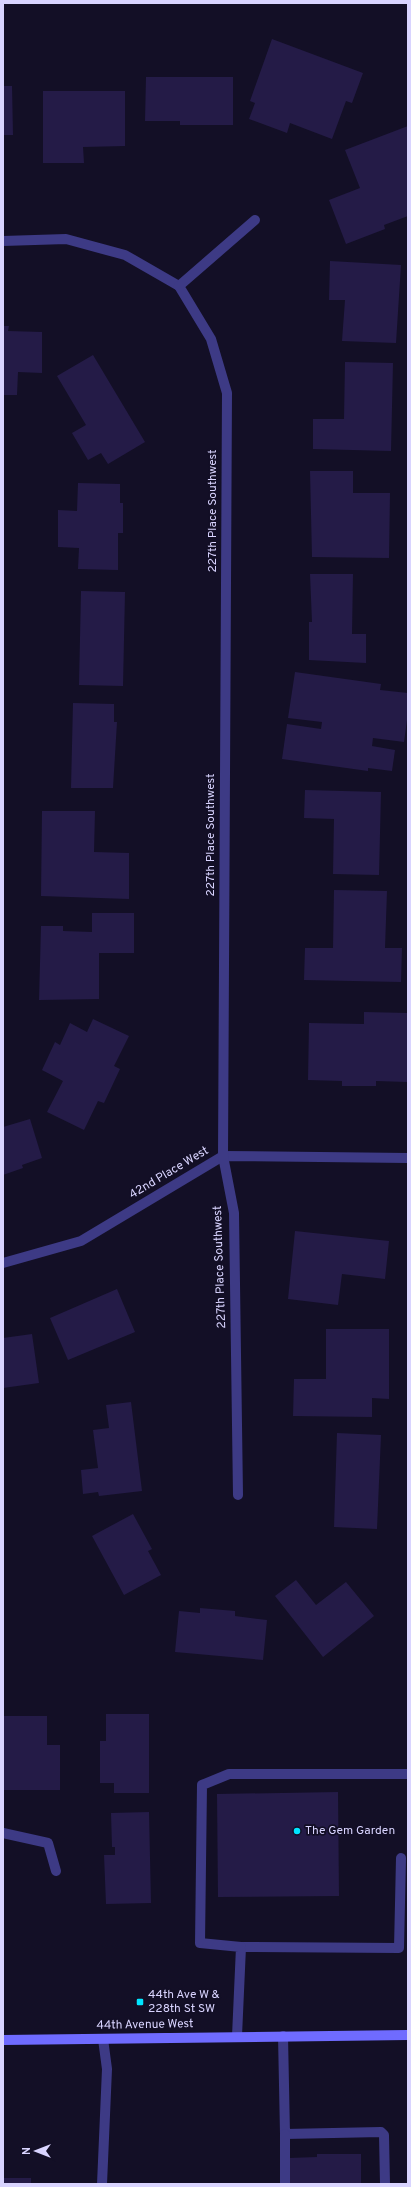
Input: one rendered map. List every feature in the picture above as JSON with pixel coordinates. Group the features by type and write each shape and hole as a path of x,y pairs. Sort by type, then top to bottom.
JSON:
{"main road":[{"name":"44th Avenue West","path":"3,2040 408,2035"}],"street":[{"path":"3,241 66,239 125,255 179,286 255,220"},
{"name":"227th Place Southwest","path":"179,286 211,339 227,394 223,1156 234,1213 238,1495"},
{"name":"42nd Place West","path":"3,1264 81,1241 223,1156 408,1158"},
{"path":"401,1858 399,1948 241,1947 200,1944 202,1785 229,1774 408,1774"},
{"path":"3,1833 48,1843 56,1871"},
{"path":"237,2036 241,1947"},
{"path":"283,2036 284,2184"},
{"path":"102,2184 107,2069 103,2039"},
{"path":"284,2134 382,2132 384,2135 385,2184"}],"building":[{"path":"272,39 363,73 352,103 346,101 332,139 290,123 287,133 249,119 255,103 250,101"},
{"path":"146,77 233,77 233,125 180,125 180,121 145,121"},
{"path":"3,86 12,86 13,135 3,135"},
{"path":"43,91 125,91 125,146 83,147 84,163 43,163"},
{"path":"408,126 408,216 384,225 385,229 346,244 329,200 360,188 345,150"},
{"path":"330,261 401,265 396,343 342,341 345,300 329,300"},
{"path":"3,326 9,326 8,331 42,332 42,373 18,372 17,395 3,395"},
{"path":"93,355 145,442 108,464 101,453 88,460 72,433 86,425 57,376"},
{"path":"345,362 393,363 391,451 313,449 313,419 344,419"},
{"path":"310,471 353,471 353,493 390,493 389,558 312,557"},
{"path":"78,483 120,484 120,503 123,503 123,533 118,533 118,570 78,569 79,548 58,547 58,510 77,511"},
{"path":"310,574 353,574 352,634 366,634 366,663 309,660 309,622 312,622"},
{"path":"81,591 125,592 123,686 79,685"},
{"path":"295,672 381,684 380,690 408,693 408,713 404,742 373,738 372,746 395,750 392,771 368,768 368,771 282,759 287,724 321,729 322,722 288,718"},
{"path":"73,703 114,704 114,722 117,722 113,788 71,788"},
{"path":"305,790 381,792 379,875 333,874 334,819 304,818"},
{"path":"42,811 95,811 94,852 129,853 129,899 41,896"},
{"path":"334,890 387,891 385,948 402,948 401,982 304,980 305,948 333,948"},
{"path":"92,913 134,913 134,953 99,953 99,999 39,1000 41,926 63,926 63,931 92,932"},
{"path":"364,1012 408,1013 407,1082 376,1081 376,1086 342,1086 342,1081 308,1080 309,1023 364,1024"},
{"path":"93,1019 129,1036 114,1066 120,1069 104,1103 98,1101 84,1130 47,1112 63,1081 42,1070 55,1042 60,1045 70,1023 87,1032"},
{"path":"30,1119 42,1158 22,1165 23,1168 3,1175 3,1127"},
{"path":"295,1231 389,1241 385,1279 342,1274 338,1305 288,1299"},
{"path":"117,1289 135,1332 68,1360 50,1318"},
{"path":"326,1329 389,1329 389,1399 372,1398 372,1417 293,1416 294,1379 326,1379"},
{"path":"32,1334 39,1383 3,1388 3,1338"},
{"path":"131,1402 142,1491 99,1496 98,1492 83,1494 81,1470 98,1468 93,1430 109,1428 106,1405"},
{"path":"337,1433 381,1435 377,1529 334,1527"},
{"path":"133,1514 152,1549 148,1551 161,1575 124,1595 92,1536"},
{"path":"296,1580 316,1605 346,1582 374,1616 323,1657 275,1596"},
{"path":"200,1608 235,1611 235,1616 267,1620 263,1660 175,1652 179,1611 200,1613"},
{"path":"106,1714 149,1714 149,1793 114,1793 114,1783 100,1783 100,1741 106,1741"},
{"path":"3,1716 47,1716 47,1745 60,1745 60,1790 3,1790"},
{"path":"338,1792 339,1896 218,1897 217,1794"},
{"path":"149,1812 151,1903 106,1904 104,1855 115,1855 115,1847 112,1847 111,1813"},
{"path":"317,2154 361,2154 361,2184 290,2184 289,2158 317,2157"},
{"path":"3,2178 31,2178 31,2184 3,2184"}],"place":[{"name":"The Gem Garden","path":"297,1831"},
{"name":"44th Ave W & 228th St SW","path":"140,2002"}]}
